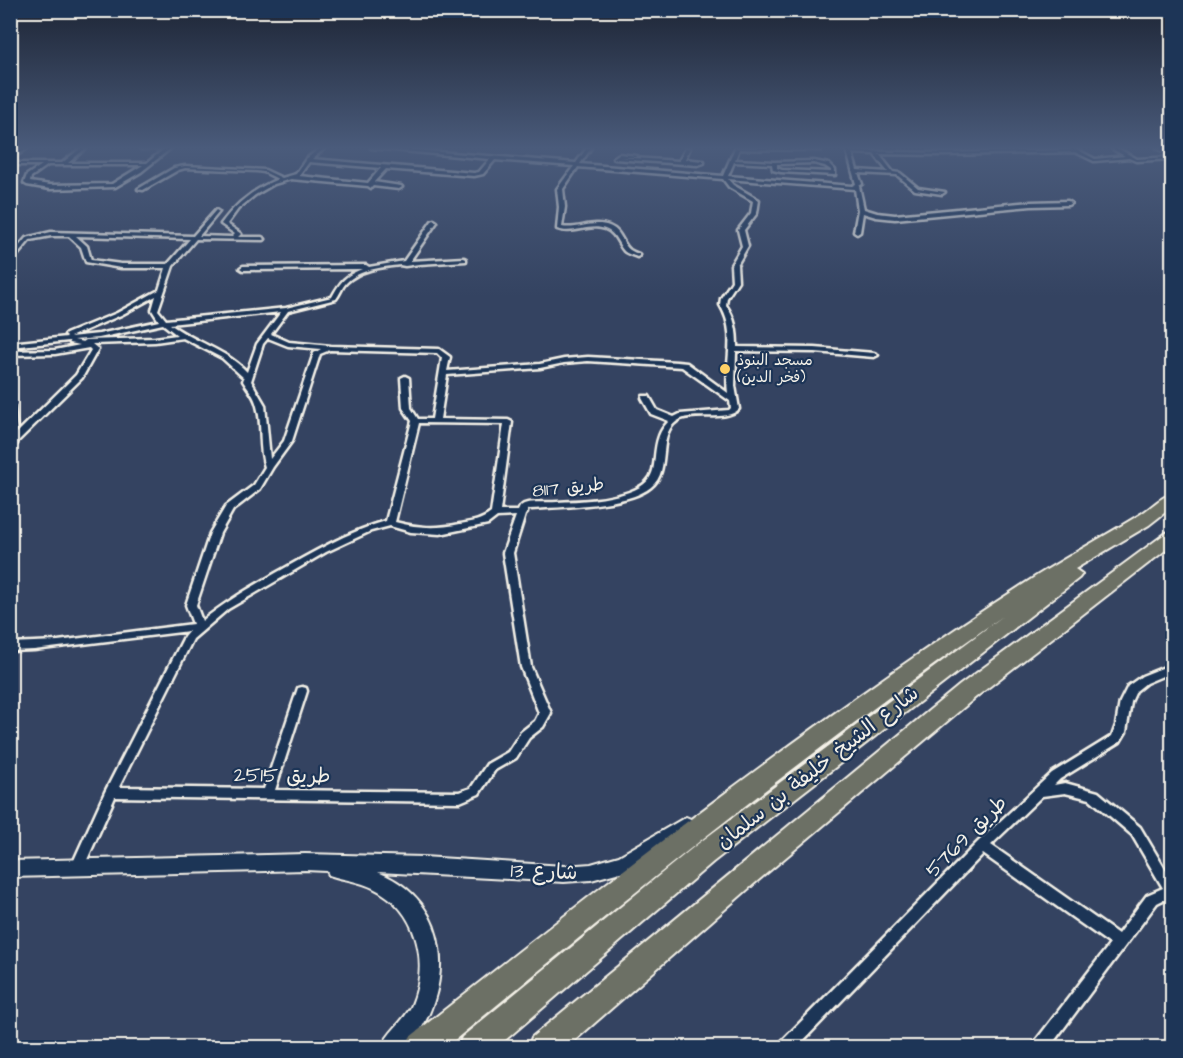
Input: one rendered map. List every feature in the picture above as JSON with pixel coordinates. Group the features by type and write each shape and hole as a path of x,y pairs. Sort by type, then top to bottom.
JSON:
{"highway":[{"name":"شارع الشيخ خليفة بن سلمان","path":"473,1047 704,854 932,679 1173,499"},
{"path":"421,1047 759,781 890,684 1037,584 1106,540 1150,516"},
{"name":"شارع الشيخ خليفة بن سلمان","path":"543,1047 968,691 1173,537"}],"street":[{"path":"233,239 238,234 224,224 237,206 251,197"},
{"path":"561,197 559,228 566,230 592,226 610,228 616,231 627,251 637,255"},
{"path":"646,398 654,412 674,420 680,416 735,410 731,385 733,349 731,321 729,312 723,305 724,298 735,281 734,265 745,246 741,230 754,213 756,200 751,197"},
{"path":"857,232 861,210 858,197"},
{"path":"861,210 876,215 895,217 1031,204 1068,203"},
{"path":"216,212 170,266 154,310 159,319 184,336 217,351 237,366 248,378"},
{"path":"405,264 434,222"},
{"path":"66,234 80,240 88,261 121,266 170,266"},
{"path":"10,261 28,239 41,235 262,239"},
{"path":"243,268 381,267 464,260"},
{"path":"13,346 99,336 166,322 286,310 334,298 343,282 350,276 381,267"},
{"path":"54,340 119,314 160,292"},
{"path":"269,467 263,452 260,399 250,390 247,381 260,344 286,310"},
{"path":"267,334 288,344 331,348 440,351 446,357 436,420"},
{"path":"54,340 80,342 155,340 184,336"},
{"path":"12,443 79,376 95,349 80,342"},
{"path":"10,353 55,352 91,346"},
{"path":"199,627 191,604 215,533 229,508 257,487 288,441 317,352 331,348"},
{"path":"733,349 815,350 874,356"},
{"path":"443,373 540,366 588,359 677,364 684,365 734,401"},
{"path":"390,523 416,421 407,408 405,378"},
{"path":"10,393 10,400"},
{"path":"10,406 12,443"},
{"name":"طريق 8117","path":"452,798 475,791 486,772 512,755 525,735 539,724 545,714 526,667 508,553 523,513 528,506 604,501 650,486 657,476 663,432 674,420"},
{"path":"416,421 508,422 495,514"},
{"path":"77,867 111,792 189,637 199,627 225,607 322,550 368,529 390,523 411,529 440,531 485,522 495,514 523,513"},
{"path":"10,647 86,643 128,634 199,627"},
{"name":"طريق 5769","path":"785,1047 982,846 1056,776 1116,739 1122,730 1125,702 1132,688 1146,678 1173,668"},
{"path":"268,794 302,691"},
{"name":"شارع 13","path":"10,869 305,862 423,865 564,874 591,872 624,863 759,781"},
{"path":"1039,792 1065,788 1094,795 1136,831 1173,893 1152,898 1039,1047"},
{"name":"طريق 2515","path":"111,792 452,798"},
{"path":"982,846 1120,943"},
{"name":"شارع 13","path":"305,862 351,873 388,887 411,905 428,934 432,977 418,1016 392,1047"}],"place":[{"name":"مسجد البنوذ (فخر الدين)","path":"725,369"}]}
